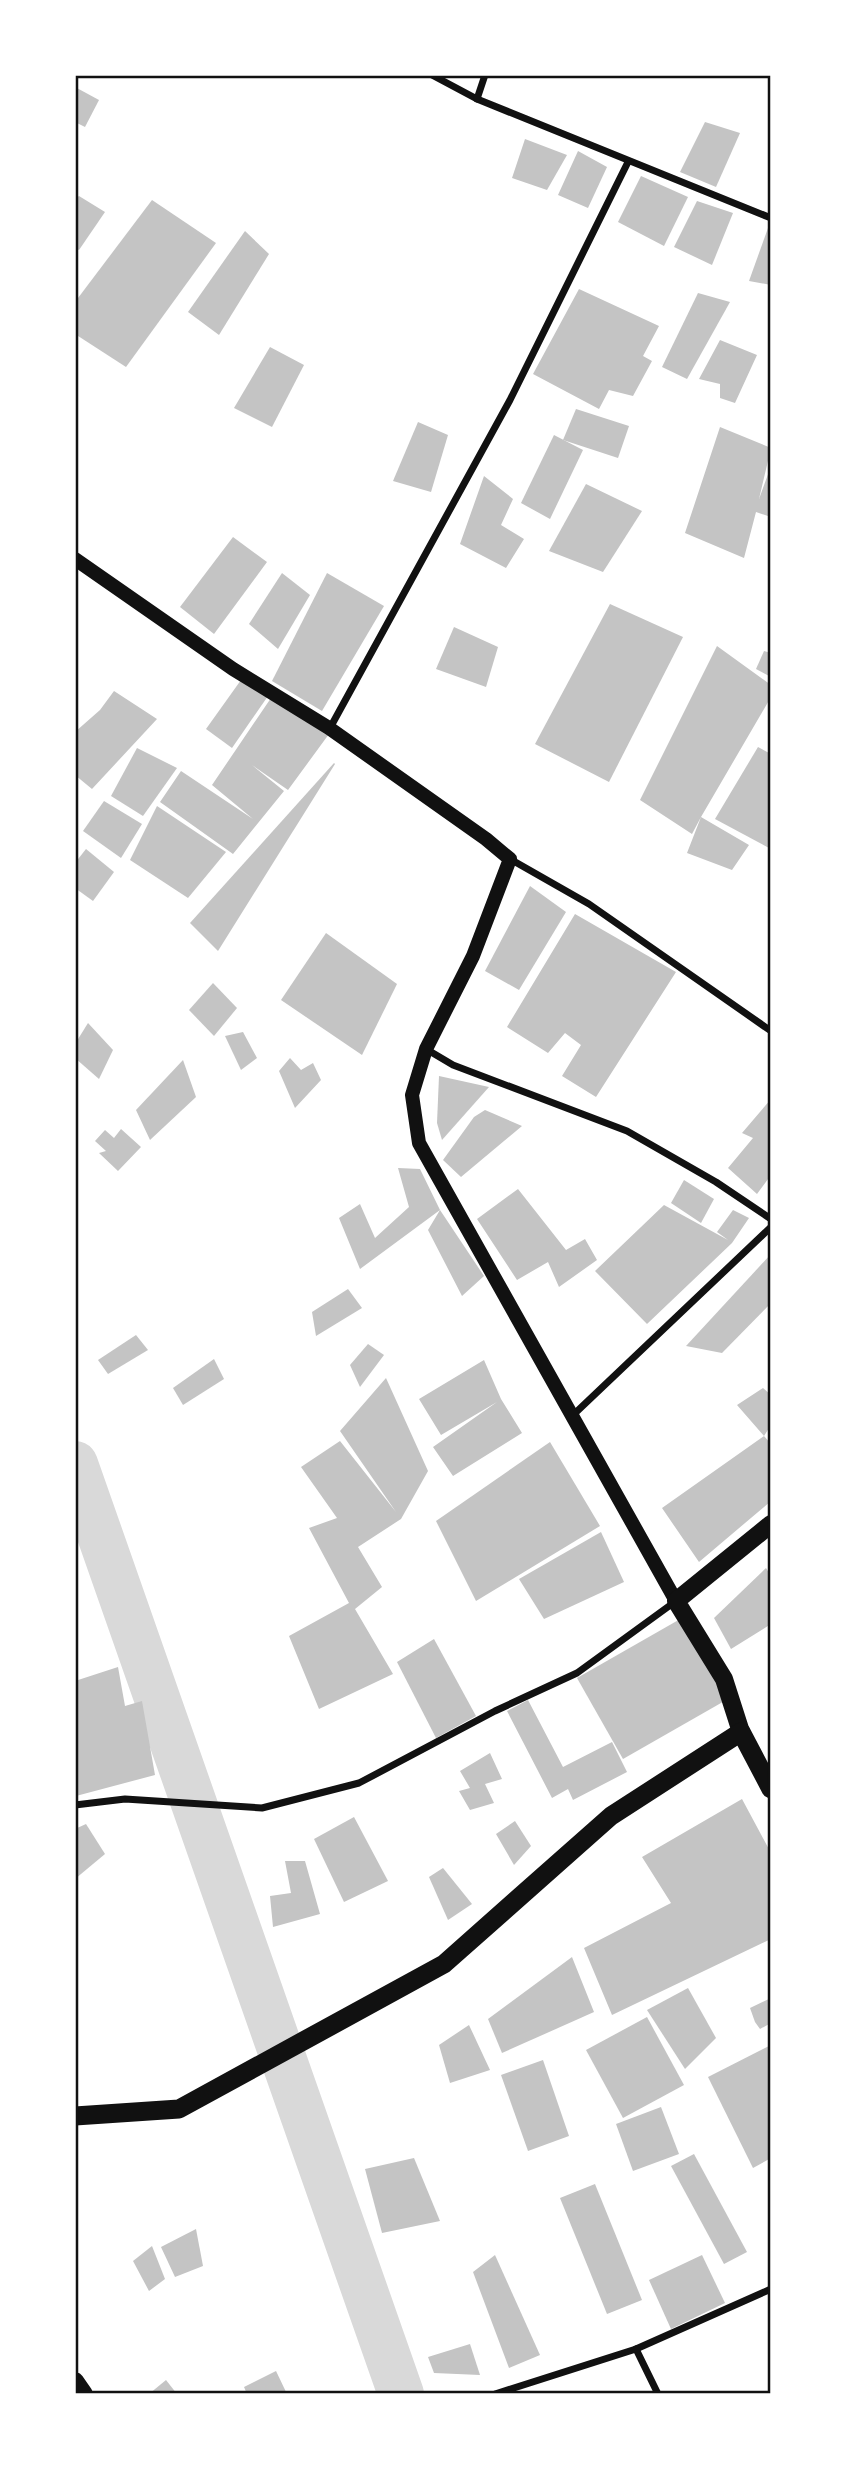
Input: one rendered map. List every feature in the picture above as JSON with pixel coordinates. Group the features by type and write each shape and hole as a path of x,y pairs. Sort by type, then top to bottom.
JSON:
{"highway":[{"path":"75,2116 179,2109 444,1965 611,1816 741,1732 771,1789"}],"main road":[{"path":"75,559 233,669 329,728 486,839 510,859 473,956 426,1049 412,1095 419,1143 571,1417 676,1601 724,1679 741,1732"},
{"path":"676,1601 771,1524"},
{"path":"75,2381 84,2394"}],"street":[{"path":"432,75 477,99 771,218"},
{"path":"477,99 485,75"},
{"path":"329,728 510,400 628,162"},
{"path":"510,859 589,904 771,1031"},
{"path":"426,1049 453,1065 628,1131 716,1182 771,1219"},
{"path":"571,1417 771,1227"},
{"path":"75,1805 125,1798 262,1808 359,1783 495,1711 577,1673 676,1601"},
{"path":"495,2394 636,2349 771,2289"},
{"path":"636,2349 658,2394"}],"building":[{"path":"75,87 99,100 85,127 75,122"},
{"path":"705,122 740,133 716,187 680,172"},
{"path":"525,139 567,155 547,190 512,178"},
{"path":"578,151 607,167 588,208 558,195"},
{"path":"641,176 688,197 664,246 618,222"},
{"path":"79,196 105,212 79,250 75,248 75,199"},
{"path":"152,200 216,243 126,367 75,334 75,302"},
{"path":"697,201 733,213 712,265 674,247"},
{"path":"768,228 771,229 771,285 749,281"},
{"path":"245,231 269,254 219,335 188,312"},
{"path":"579,289 659,326 643,356 652,361 633,396 609,390 599,409 533,374"},
{"path":"698,293 730,302 687,379 662,367"},
{"path":"720,340 757,355 735,403 720,398 720,384 699,379"},
{"path":"270,347 304,365 272,427 234,408"},
{"path":"576,409 629,426 618,458 563,440"},
{"path":"418,422 448,435 431,492 393,481"},
{"path":"720,427 771,448 759,499 771,466 771,517 756,512 744,558 685,533"},
{"path":"554,435 583,450 550,519 521,503"},
{"path":"484,476 513,499 501,525 524,539 506,568 460,544"},
{"path":"586,484 642,511 603,572 549,551"},
{"path":"233,537 267,562 214,634 180,607"},
{"path":"282,573 310,595 278,649 249,624"},
{"path":"327,573 384,606 322,711 272,681"},
{"path":"610,604 683,637 609,782 535,744"},
{"path":"454,627 498,647 486,687 436,669"},
{"path":"717,646 771,685 771,697 692,834 640,800"},
{"path":"764,651 771,653 771,677 756,669"},
{"path":"241,680 268,696 232,748 206,729"},
{"path":"114,691 157,719 92,789 75,775 75,732 100,710"},
{"path":"271,698 329,734 288,790 252,765 284,791 233,854 160,802 181,771 253,819 212,785"},
{"path":"758,747 771,754 771,849 715,819"},
{"path":"137,748 177,768 143,816 111,796"},
{"path":"335,764 218,951 190,923"},
{"path":"104,801 142,824 121,858 83,831"},
{"path":"157,806 226,852 188,898 130,860"},
{"path":"701,817 749,845 732,870 687,853"},
{"path":"86,849 114,872 93,901 75,888 75,863"},
{"path":"530,886 566,912 519,990 485,971"},
{"path":"575,914 676,972 596,1097 562,1076 581,1045 565,1033 548,1053 507,1027"},
{"path":"326,933 397,984 362,1055 281,1000"},
{"path":"213,983 237,1008 214,1036 189,1010"},
{"path":"88,1023 113,1050 99,1079 75,1058 75,1044"},
{"path":"243,1032 257,1058 241,1070 225,1036"},
{"path":"290,1058 301,1070 313,1063 321,1080 295,1108 279,1071"},
{"path":"183,1060 196,1097 150,1140 136,1110"},
{"path":"439,1076 489,1087 442,1140 437,1123"},
{"path":"771,1099 771,1175 757,1194 728,1168 753,1138 742,1133"},
{"path":"485,1110 522,1126 461,1177 443,1160 474,1117"},
{"path":"121,1129 141,1147 118,1171 99,1153 106,1151 95,1141 105,1130 114,1138"},
{"path":"398,1168 420,1169 440,1210 360,1269 339,1218 360,1204 375,1238 409,1207"},
{"path":"684,1180 714,1199 701,1223 671,1203"},
{"path":"518,1189 566,1250 585,1239 597,1260 559,1287 548,1262 517,1280 477,1219"},
{"path":"664,1205 728,1240 717,1232 733,1210 749,1218 732,1243 647,1324 595,1271"},
{"path":"440,1210 484,1276 462,1296 428,1230"},
{"path":"771,1254 771,1303 722,1353 686,1346"},
{"path":"348,1289 362,1308 316,1336 312,1312"},
{"path":"136,1335 148,1350 108,1374 98,1360"},
{"path":"368,1344 384,1355 360,1387 350,1365"},
{"path":"214,1359 224,1379 183,1405 173,1388"},
{"path":"484,1360 501,1399 522,1433 453,1476 433,1447 497,1402 441,1435 419,1399"},
{"path":"386,1378 428,1471 401,1519 358,1547 382,1587 355,1609 393,1674 319,1709 289,1636 349,1603 309,1528 337,1518 301,1467 340,1441 396,1512 340,1431"},
{"path":"763,1388 771,1395 771,1425 764,1436 737,1405"},
{"path":"764,1436 771,1444 771,1501 699,1562 662,1508"},
{"path":"550,1442 600,1526 476,1601 436,1521"},
{"path":"601,1532 624,1582 544,1619 519,1579"},
{"path":"766,1568 771,1576 771,1624 731,1649 714,1618"},
{"path":"682,1618 728,1699 623,1759 577,1678"},
{"path":"434,1639 476,1716 436,1738 397,1662"},
{"path":"118,1667 125,1706 142,1701 155,1775 76,1796 75,1681"},
{"path":"528,1700 563,1767 612,1742 627,1772 573,1800 568,1789 552,1798 507,1711"},
{"path":"490,1753 502,1779 485,1784 494,1803 470,1810 459,1791 470,1788 460,1771"},
{"path":"742,1799 771,1853 771,1939 612,2015 584,1948 671,1903 642,1857"},
{"path":"354,1817 388,1881 344,1902 314,1839"},
{"path":"515,1821 531,1846 514,1865 496,1834"},
{"path":"86,1824 105,1854 75,1879 75,1829"},
{"path":"285,1861 305,1861 320,1914 273,1927 270,1896 291,1893"},
{"path":"443,1868 472,1904 448,1920 429,1877"},
{"path":"572,1957 594,2012 502,2053 488,2019"},
{"path":"688,1988 716,2038 685,2069 647,2010"},
{"path":"771,1998 771,2023 760,2029 750,2008"},
{"path":"647,2017 684,2085 623,2118 586,2050"},
{"path":"469,2025 490,2070 450,2083 439,2045"},
{"path":"771,2045 771,2158 753,2168 708,2077"},
{"path":"543,2060 569,2136 528,2151 501,2075"},
{"path":"661,2107 679,2154 633,2171 616,2124"},
{"path":"694,2154 747,2252 724,2264 671,2166"},
{"path":"414,2158 440,2221 382,2233 365,2169"},
{"path":"595,2184 642,2300 607,2314 560,2198"},
{"path":"196,2229 203,2266 175,2277 161,2247"},
{"path":"152,2246 165,2279 149,2291 133,2261"},
{"path":"495,2255 540,2355 509,2368 473,2272"},
{"path":"702,2255 725,2303 671,2329 649,2280"},
{"path":"470,2344 480,2375 434,2373 428,2357"},
{"path":"276,2371 287,2394 247,2394 244,2387"},
{"path":"166,2380 177,2394 149,2394"}],"waterway":[{"path":"75,1464 401,2394"}]}
